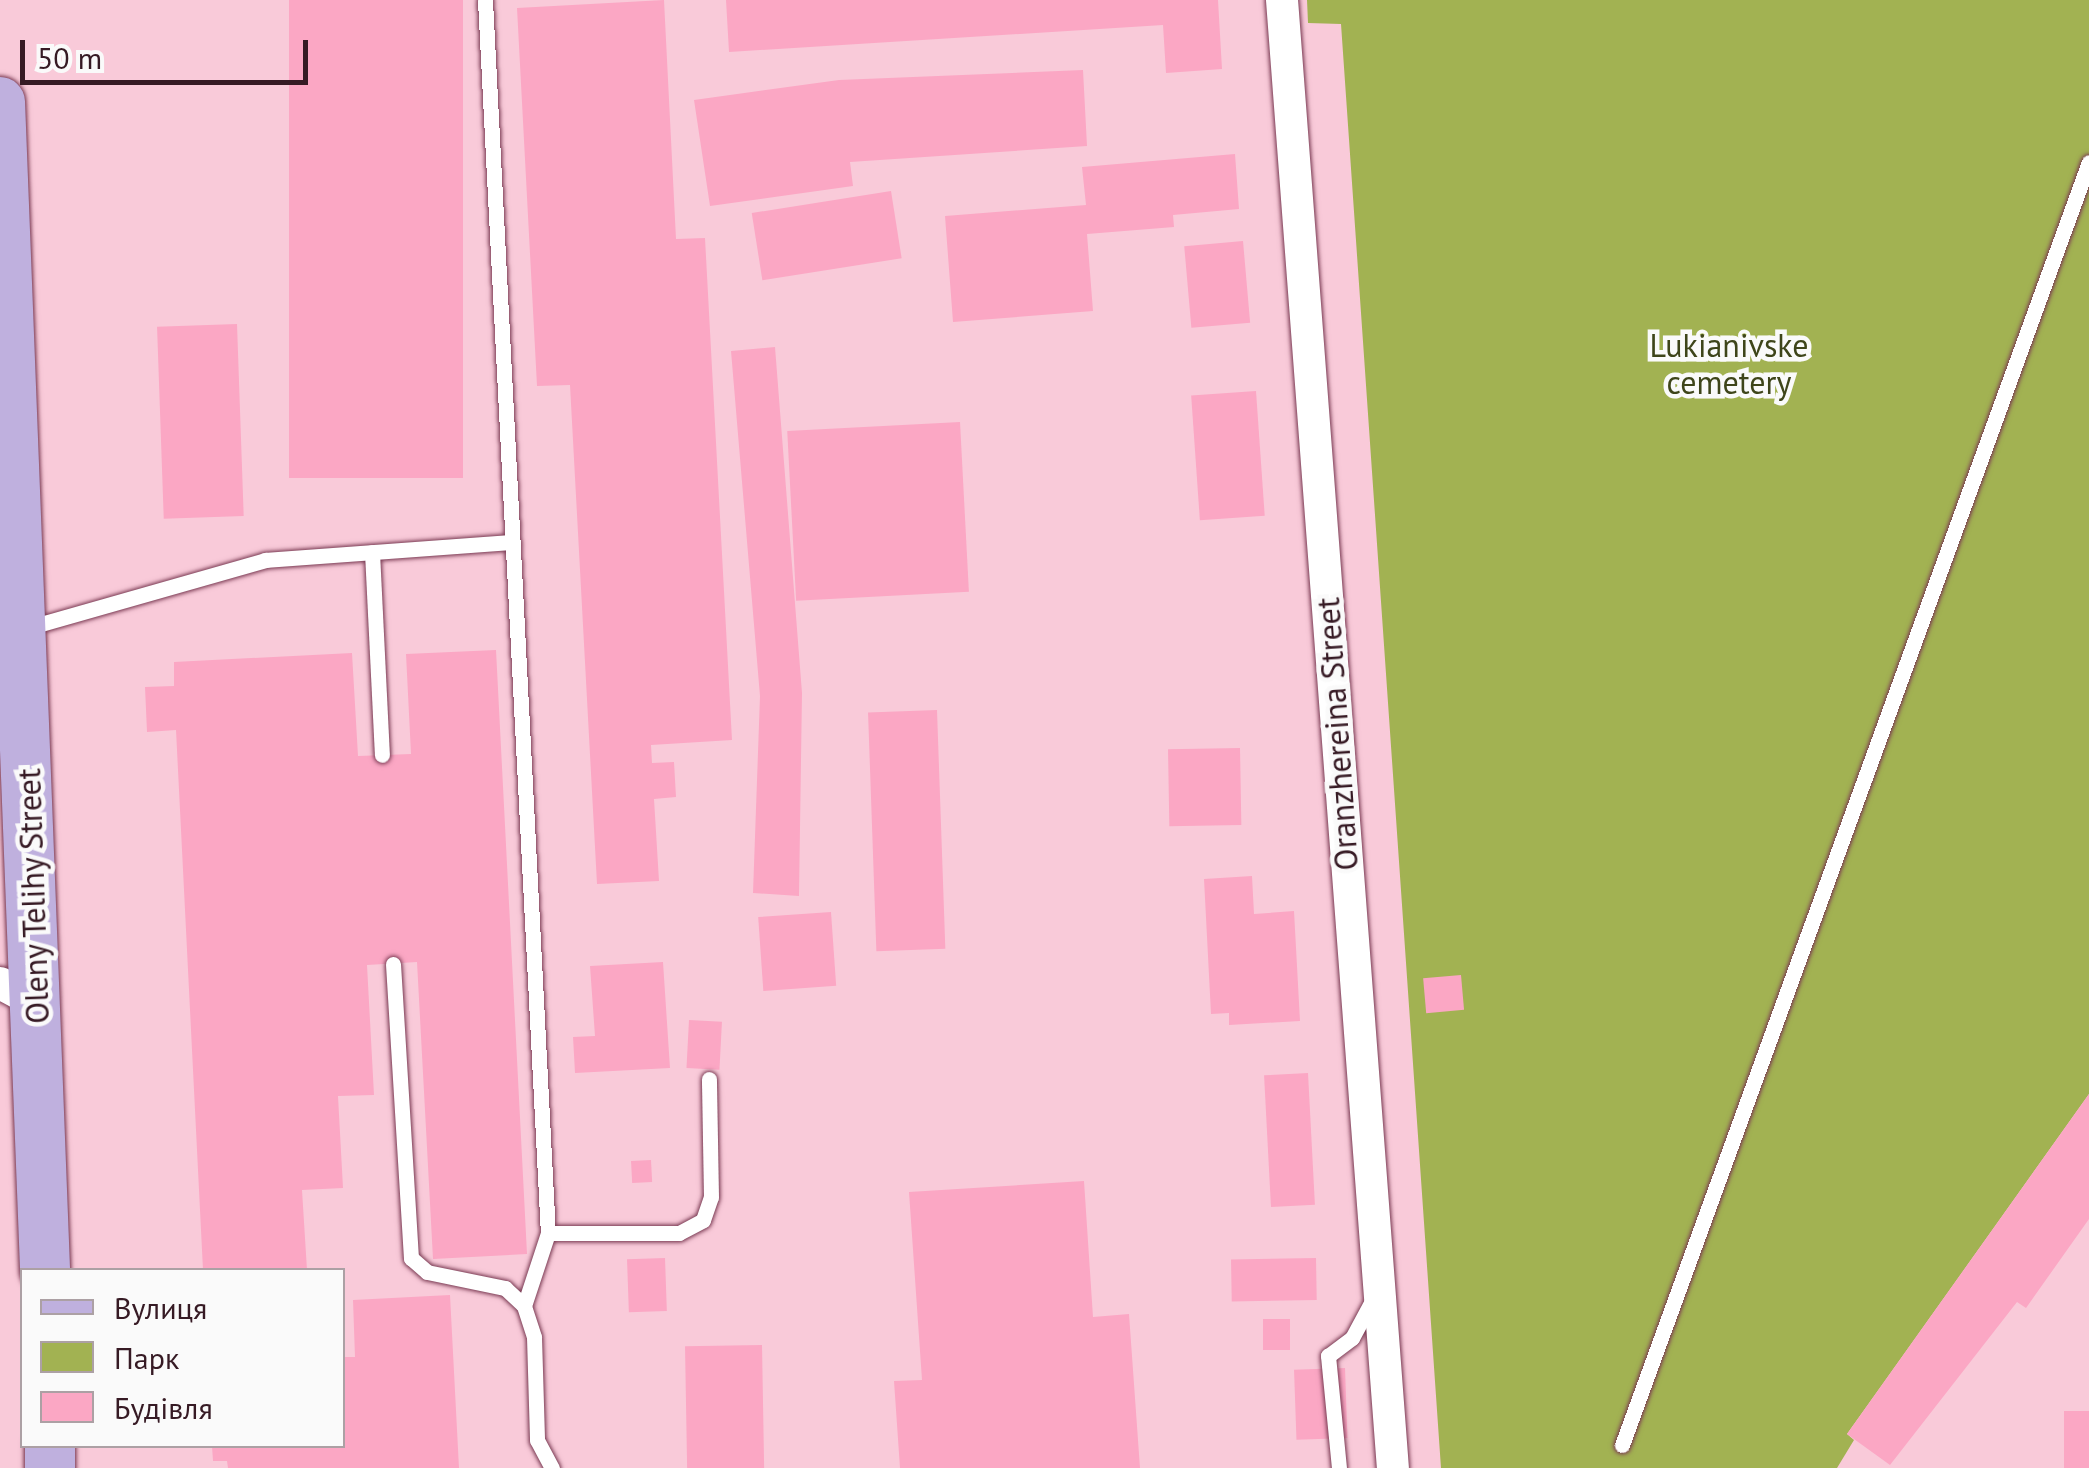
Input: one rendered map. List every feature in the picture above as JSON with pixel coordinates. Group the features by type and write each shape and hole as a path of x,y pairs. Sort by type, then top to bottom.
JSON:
{"main road":[{"name":"Oleny Telihy Street","path":"0,102 23,629 44,1268"}],"street":[{"name":"Oranzhereina Street","path":"1282,0 1394,1468"},
{"path":"0,983 28,998 37,1018"}],"lane":[{"path":"486,0 510,542 548,1232 524,1306"},
{"path":"1622,1445 2089,162"},
{"path":"23,629 264,560 510,542"},
{"path":"372,552 382,755"},
{"path":"393,964 411,1258 427,1272 505,1288 524,1306 534,1337 538,1440 552,1468"},
{"path":"548,1232 679,1232 703,1220 711,1197 709,1079"},
{"path":"1339,1468 1328,1356 1352,1338 1380,1286"}],"green space":[{"name":"Lukianivske cemetery","path":"1307,0 2089,0 2089,1094 1847,1434 1854,1440 1837,1468 1441,1468 1341,24 1308,23"}],"building":[{"path":"289,0 463,0 463,478 289,478"},
{"path":"664,0 676,239 705,238 732,740 651,745 652,763 674,762 676,797 654,799 659,881 597,884 570,385 537,386 517,8"},
{"path":"726,0 1218,0 1222,69 1166,73 1163,25 729,52"},
{"path":"1083,70 1087,146 850,162 853,186 710,206 694,100 839,80"},
{"path":"1235,154 1239,209 1173,215 1174,227 1087,234 1093,311 953,322 945,216 1086,205 1082,167"},
{"path":"891,191 902,258 762,280 752,213"},
{"path":"1243,241 1250,323 1191,328 1184,246"},
{"path":"237,324 244,516 164,519 157,327"},
{"path":"775,347 802,693 799,896 753,893 760,696 731,351"},
{"path":"1256,391 1265,516 1200,520 1191,396"},
{"path":"960,422 969,592 796,601 787,431"},
{"path":"496,650 527,1254 433,1259 417,962 367,965 374,1095 338,1096 343,1188 302,1190 307,1268 203,1268 176,730 147,732 145,687 174,686 174,662 352,653 358,756 411,754 406,654"},
{"path":"937,710 945,949 876,951 868,712"},
{"path":"1240,748 1241,825 1169,826 1168,749"},
{"path":"1252,876 1254,914 1294,911 1300,1021 1229,1025 1229,1013 1211,1014 1204,879"},
{"path":"831,912 836,986 763,991 758,917"},
{"path":"663,962 670,1068 575,1073 573,1037 595,1036 590,966"},
{"path":"1461,975 1464,1010 1426,1013 1423,978"},
{"path":"689,1020 722,1022 719,1070 686,1068"},
{"path":"1308,1073 1315,1205 1271,1207 1264,1075"},
{"path":"2089,1094 2089,1219 2026,1308 2017,1302 1890,1465 1847,1434"},
{"path":"651,1160 652,1182 632,1183 631,1161"},
{"path":"1084,1181 1093,1317 1129,1314 1140,1468 900,1468 894,1381 922,1380 909,1192"},
{"path":"665,1258 667,1311 629,1312 627,1259"},
{"path":"1316,1258 1317,1300 1232,1301 1231,1259"},
{"path":"450,1295 459,1468 228,1468 227,1461 213,1461 212,1448 345,1448 345,1357 355,1357 353,1300"},
{"path":"1263,1319 1290,1319 1290,1350 1263,1350"},
{"path":"762,1345 764,1468 687,1468 685,1346"},
{"path":"1345,1368 1347,1438 1296,1440 1294,1370"},
{"path":"2064,1411 2089,1411 2089,1468 2064,1468"}]}
